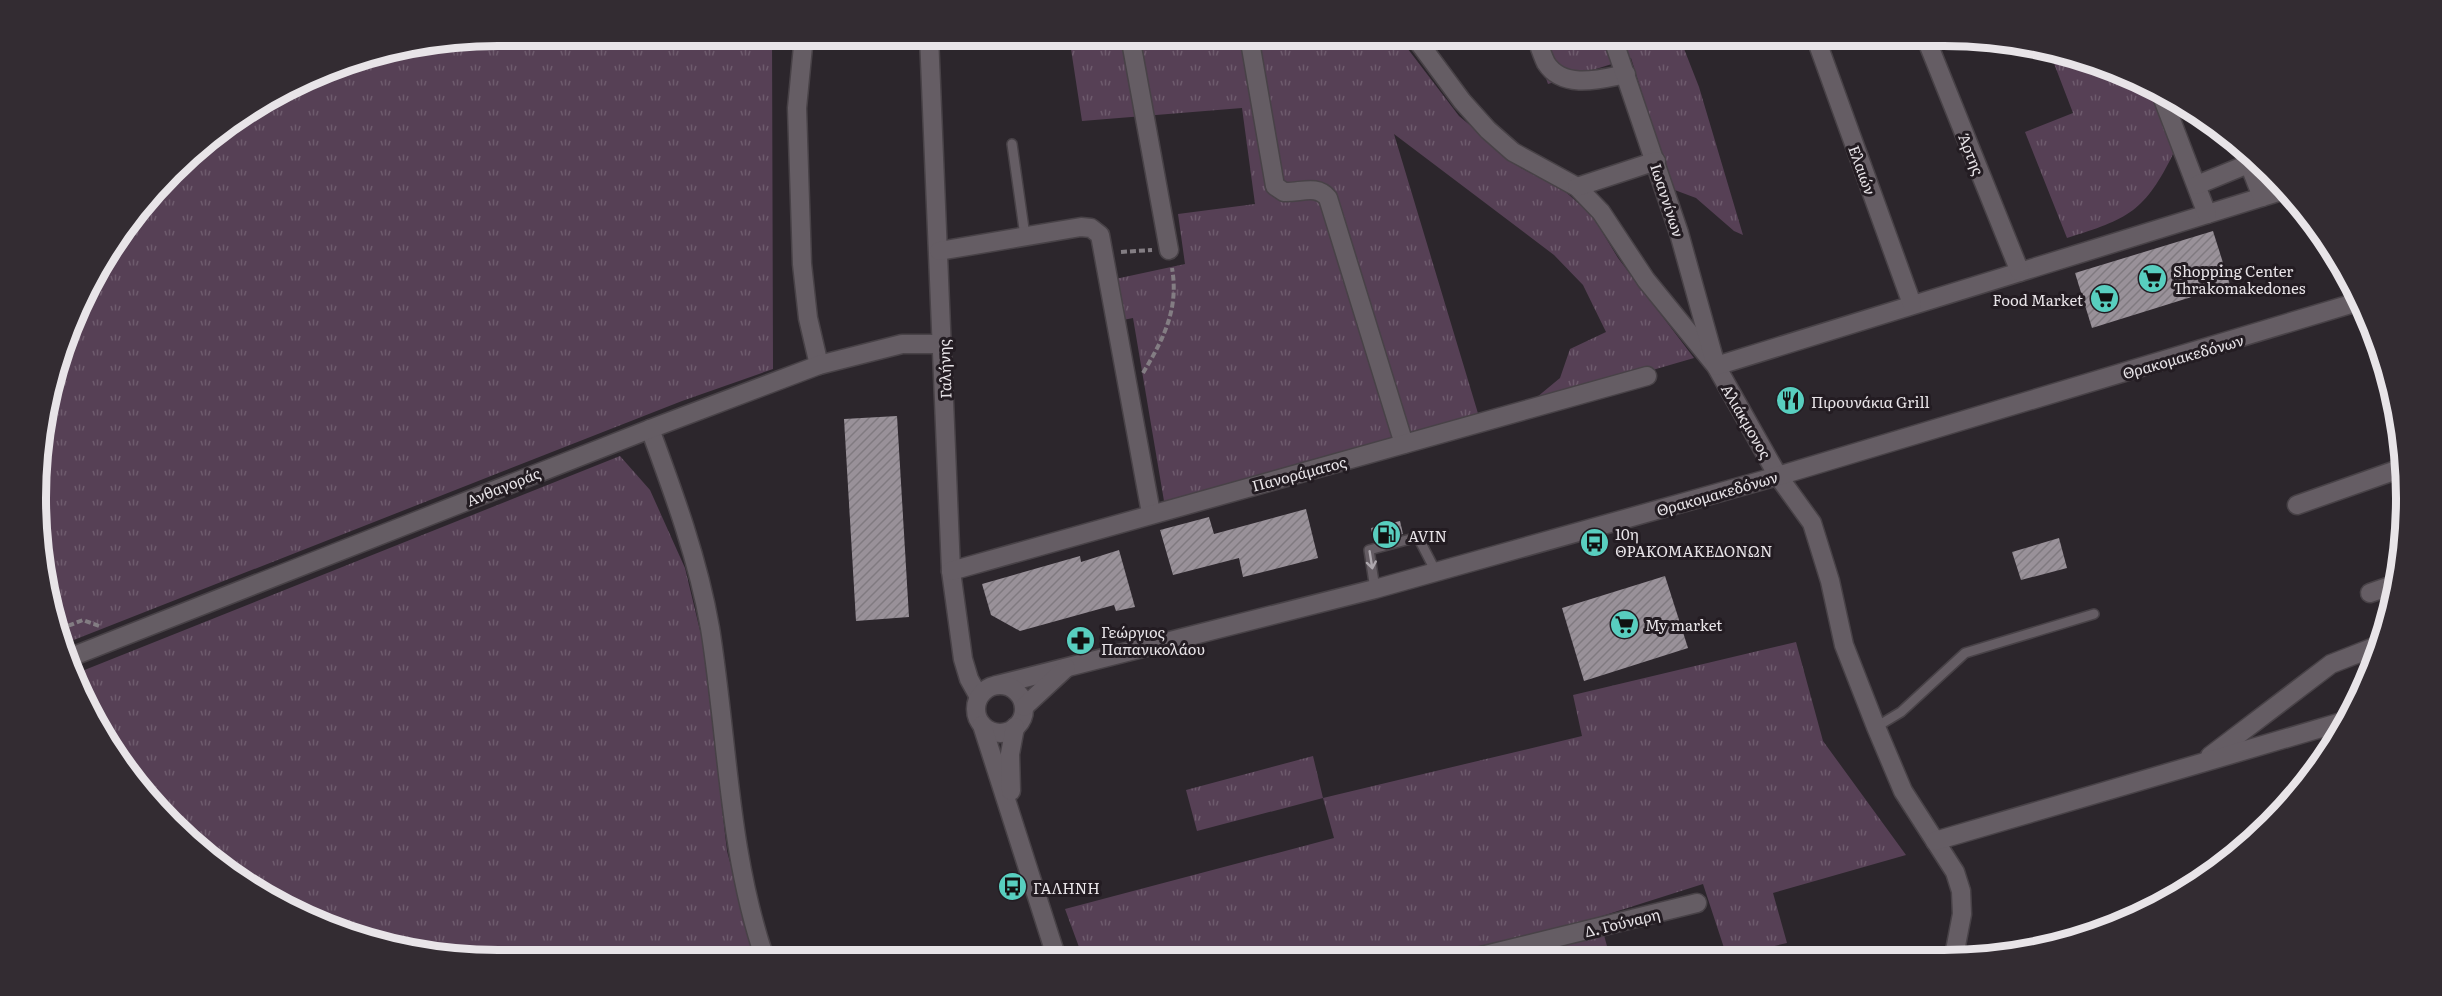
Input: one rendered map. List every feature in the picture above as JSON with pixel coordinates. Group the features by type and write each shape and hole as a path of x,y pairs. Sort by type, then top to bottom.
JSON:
{"street":[{"path":"803,46 797,108 802,264 808,318 819,365"},
{"name":"Γαλήνης","path":"929,46 951,571 963,659 969,679 979,697"},
{"path":"1132,46 1169,250"},
{"path":"1251,46 1275,186 1284,192 1315,190 1323,192 1328,198 1404,444"},
{"name":"Αλιάκμονος","path":"1421,46 1462,101 1488,130 1513,152 1577,187 1601,212 1646,280 1716,366 1778,476 1812,523 1830,581 1844,645 1876,727 1903,791 1955,872 1961,891 1962,914 1955,950"},
{"path":"1539,46 1545,62 1552,70 1585,83 1626,74"},
{"name":"Ιωαννίνων","path":"1616,46 1679,233 1716,366"},
{"name":"Ελαιών","path":"1819,46 1912,304"},
{"name":"Άρτης","path":"1929,46 2020,272"},
{"path":"2165,104 2207,214"},
{"path":"1577,187 1656,161"},
{"path":"2197,185 2248,165"},
{"path":"2255,172 2262,197"},
{"path":"1716,366 2276,193"},
{"path":"939,251 1082,227 1091,228 1100,235 1151,513"},
{"name":"Θρακομακεδόνων","path":"1055,950 1012,811 977,714 979,697 985,690 997,685 1375,589 1778,476 2352,305"},
{"name":"Ανθαγοράς","path":"75,655 650,429 819,365 902,344 943,344"},
{"name":"Πανοράματος","path":"951,571 1151,513 1647,376"},
{"path":"650,429 682,516 704,594 731,809 750,908 762,950"},
{"path":"2297,505 2395,470"},
{"path":"2370,593 2387,587"},
{"path":"2202,762 2331,664 2371,646"},
{"name":"Θρακομακεδόνων","path":"1012,811 1010,762 1015,727 1020,722 1024,707 1067,667"},
{"path":"997,685 1012,688 1018,693 1024,707"},
{"path":"982,724 995,732 1009,731 1015,727"},
{"path":"1935,841 2335,724"},
{"name":"Δ. Γούναρη","path":"1506,950 1697,903"}],"lane":[{"path":"1012,144 1025,236"},
{"path":"1375,589 1369,550 1379,547 1418,537 1436,572"},
{"path":"1876,727 1901,712 1965,653 2094,614"}],"path":[{"path":"1105,254 1169,250 1175,298 1172,314 1147,366 1130,394"},
{"path":"65,627 83,620 98,625 117,639"}],"green space":[{"path":"772,46 773,369 682,401 70,642 50,557 47,528 47,468 55,410 62,381 70,353 93,298 107,272 140,223 159,200 200,159 223,140 272,107 298,93 353,70 410,55 468,47"},
{"path":"1071,46 1406,46 1459,116 1521,168 1561,188 1592,215 1618,258 1694,358 1525,407 1560,378 1570,349 1606,332 1583,285 1554,255 1394,134 1480,420 1164,501 1133,318 1113,322 1106,281 1185,264 1178,214 1255,204 1242,108 1082,121"},
{"path":"1535,46 1683,46 1699,87 1743,235 1734,231 1696,198 1672,189 1631,58 1548,84"},
{"path":"2053,60 2089,70 2153,98 2174,152 2154,188 2132,210 2105,225 2067,238 2025,132 2073,113"},
{"path":"620,456 650,490 685,568 703,643 727,851 754,950 468,949 410,941 353,926 325,915 272,889 247,873 223,856 179,817 140,773 123,749 107,724 81,671"},
{"path":"1796,642 1823,741 1906,855 1773,893 1787,943 1757,950 1725,950 1703,884 1599,917 1608,950 1507,950 1505,945 1488,950 1080,950 1065,909 1334,838 1323,798 1582,736 1573,695"},
{"path":"1313,756 1323,798 1197,831 1186,790"}],"building":[{"name":"Shopping Center Thrakomakedones","path":"2213,231 2230,285 2092,328 2075,273"},
{"path":"897,416 909,617 856,621 844,419"},
{"path":"1306,509 1318,558 1243,577 1239,558 1173,575 1160,530 1209,517 1214,534"},
{"path":"1400,521 1403,534 1374,542 1371,528"},
{"path":"2059,538 2067,568 2021,580 2012,552"},
{"path":"1119,550 1135,607 1116,611 1114,605 1020,631 991,615 982,584 1080,556 1081,562"},
{"path":"1665,576 1688,648 1584,681 1562,608"}],"place":[{"name":"Shopping Center Thrakomakedones","path":"2152,279"},
{"name":"Food Market","path":"2104,299"},
{"name":"Πιρουνάκια Grill","path":"1790,401"},
{"name":"AVIN","path":"1387,535"},
{"name":"10η ΘΡΑΚΟΜΑΚΕΔΟΝΩΝ","path":"1594,542"},
{"name":"My market","path":"1624,624"},
{"name":"Γεώργιος Παπανικολάου","path":"1080,640"},
{"name":"ΓΑΛΗΝΗ","path":"1012,887"}]}
